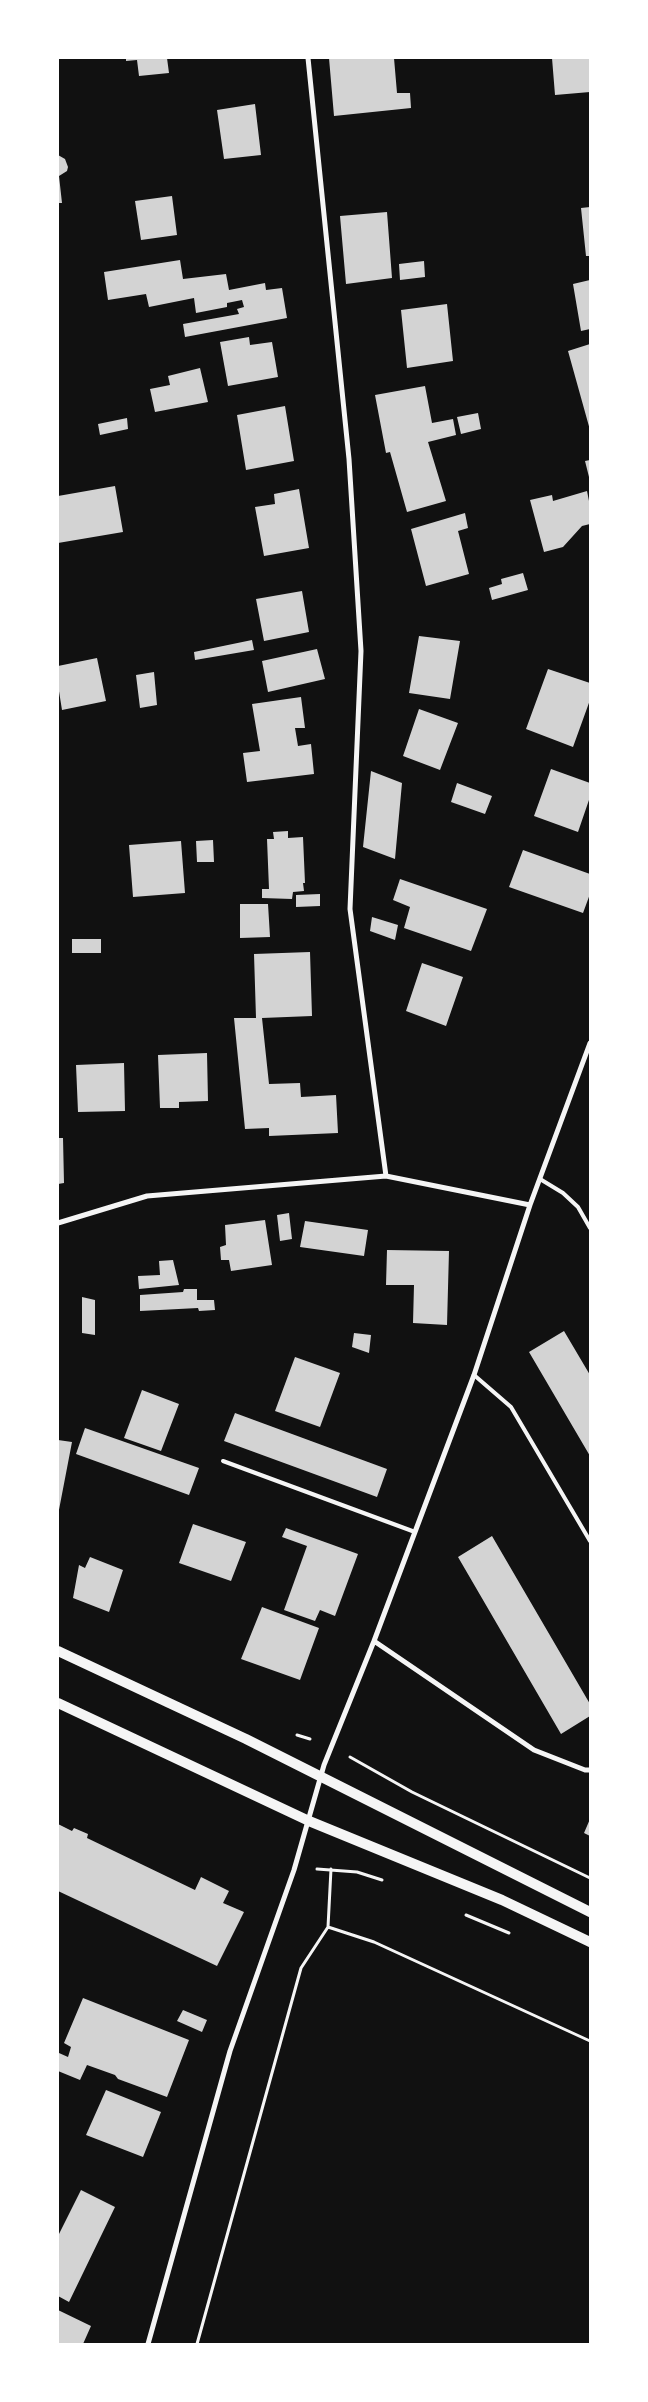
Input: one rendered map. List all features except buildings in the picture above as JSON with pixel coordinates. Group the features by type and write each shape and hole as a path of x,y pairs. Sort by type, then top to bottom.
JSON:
{"main road":[{"path":"58,1651 321,1776 590,1912"},
{"path":"58,1703 309,1822 502,1900 590,1942"}],"street":[{"path":"308,58 349,459 361,651 350,909 386,1176"},
{"path":"148,2344 230,2051 294,1870 321,1776 474,1375 530,1205 590,1043"},
{"path":"58,1223 146,1196 386,1176 530,1205"},
{"path":"374,1641 534,1750 585,1770 590,1770"}],"lane":[{"path":"540,1179 563,1193 578,1208 590,1228"},
{"path":"474,1375 511,1407 590,1542"},
{"path":"223,1460 415,1532"}],"path":[{"path":"356,1761 412,1792 590,1878"},
{"path":"294,1870 331,1869 357,1872 390,1882"},
{"path":"197,2344 301,1968 328,1927 331,1869"},
{"path":"460,1912 514,1935"},
{"path":"328,1927 374,1942 590,2041"}]}
